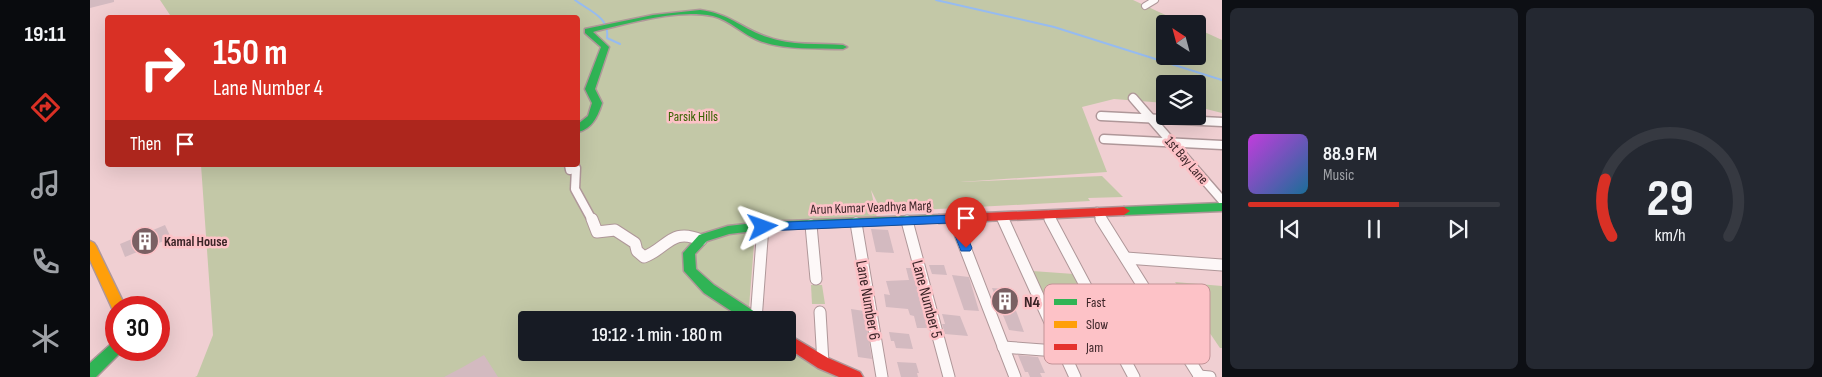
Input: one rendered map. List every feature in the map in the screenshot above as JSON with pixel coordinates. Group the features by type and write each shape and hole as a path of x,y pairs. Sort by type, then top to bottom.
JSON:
{"street":[{"path":"1145,6 1154,0"},
{"path":"580,127 593,117 596,111 597,104 590,91 590,86 602,63 606,47 588,31 606,26 675,15 713,14 748,31 752,36 765,42 843,47"},
{"name":"1st Bay Lane","path":"1133,98 1222,200"},
{"path":"1101,116 1222,122"},
{"path":"1104,139 1222,145"},
{"path":"569,167 570,170 576,168 575,190 580,201 587,208 597,232 615,230 635,243 637,251 644,257 651,255 673,236 694,236 701,240 689,253 690,271 709,289 742,311"},
{"name":"Arun Kumar Veadhya Marg","path":"701,240 728,230 763,226 1222,206"},
{"path":"1097,212 1143,284"},
{"path":"1048,214 1085,284"},
{"path":"1002,217 1044,308"},
{"path":"954,219 1015,377"},
{"name":"Lane Number 5","path":"906,221 949,377"},
{"name":"Lane Number 6","path":"856,223 882,377"},
{"path":"812,225 816,279"},
{"path":"757,311 763,226"},
{"path":"90,246 113,296"},
{"path":"1126,258 1222,265"},
{"path":"820,312 823,363"},
{"path":"796,345 823,363 855,377"},
{"path":"1003,347 1044,350"},
{"path":"90,373 105,360"},
{"path":"94,377 101,364"},
{"path":"1069,364 1075,377"},
{"path":"1128,364 1134,377"},
{"path":"1195,364 1203,377"}],"green space":[{"name":"Parsik Hills","path":"160,0 1133,0 1166,15 1156,15 1156,65 1206,65 1206,33 1222,40 1222,113 1206,109 1206,75 1156,75 1156,102 1114,99 1082,107 1107,172 960,182 1102,176 1123,197 1088,198 1090,201 882,212 871,190 877,218 699,236 695,253 715,238 730,234 755,232 750,311 518,311 518,361 796,361 796,350 844,377 195,377 213,335 201,167 580,167 580,15 170,15"},
{"path":"1032,271 1074,274 1079,284 1044,284 1044,298"},
{"path":"1175,282 1198,284 1176,284"},
{"path":"811,285 822,285 825,304 812,304"},
{"path":"1210,285 1222,286 1222,348 1220,348 1210,333"}],"building":[{"path":"90,0 114,0 114,2 90,8"},
{"name":"Kamal House","path":"165,225 171,238 125,257 120,244"},
{"path":"871,229 888,230 894,253 876,252"},
{"path":"929,265 944,265 947,275 932,274"},
{"path":"906,268 912,268 928,328 917,328 914,316 910,315 908,309 886,307 884,294 890,295 886,281 909,280"},
{"path":"952,275 969,277 979,311 964,310"},
{"name":"N4","path":"992,288 1008,289 1024,332 1009,330"},
{"path":"851,309 864,311 872,359 858,357"},
{"path":"942,314 960,316 968,336 945,334"},
{"path":"889,332 909,334 913,349 896,348 894,341 891,341"},
{"path":"484,355 498,377 444,377 463,367"},
{"path":"1018,355 1038,357 1045,373 1040,373 1042,377 1030,377 1028,372 1025,372"},
{"path":"897,362 916,363 919,373 917,373 918,377 901,377"}],"waterway":[{"path":"575,0 602,20 607,31 607,38 620,44"},
{"path":"936,0 1054,27 1222,80"}],"traffic: fast":[{"path":"580,127 593,117 597,103 590,89 605,47 588,31 594,29 653,17 700,13 719,16 763,39 773,42 792,45 843,47"},
{"path":"1124,211 1222,207"},
{"path":"742,311 709,289 690,271 689,253 703,238 728,230 763,226 939,219"},
{"path":"90,373 105,359"}],"traffic: slow":[{"path":"90,246 113,296"}],"traffic: jam":[{"path":"939,219 1124,211"},
{"path":"796,345 823,363 855,377"}],"place":[{"name":"Kamal House","path":"145,241"},
{"name":"N4","path":"1005,301"}],"route":[{"path":"763,227 954,219 966,248"}]}
